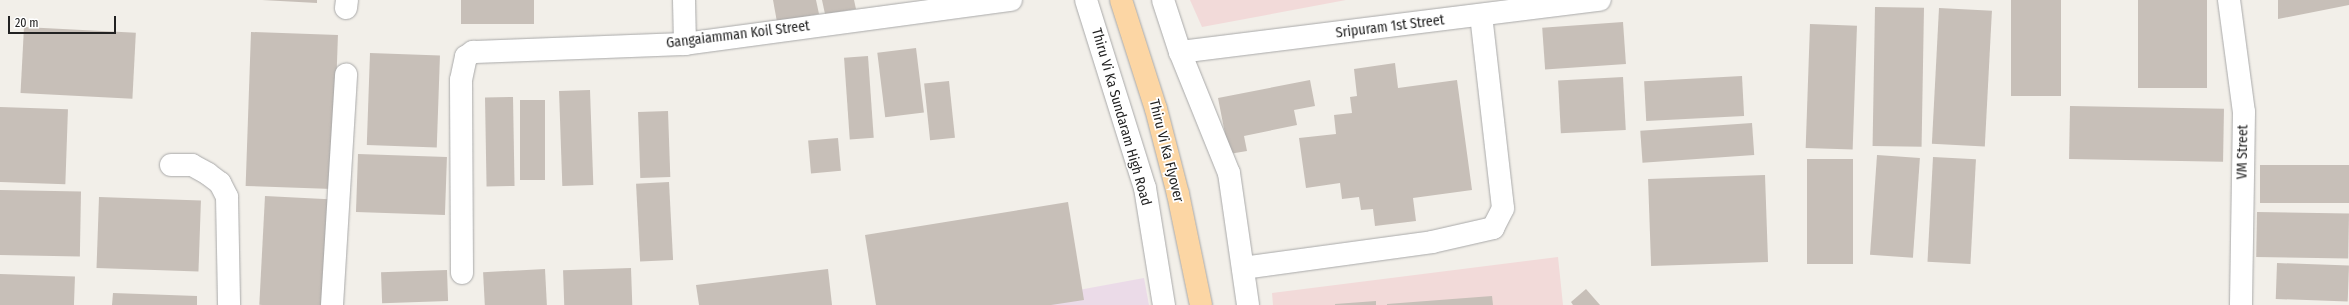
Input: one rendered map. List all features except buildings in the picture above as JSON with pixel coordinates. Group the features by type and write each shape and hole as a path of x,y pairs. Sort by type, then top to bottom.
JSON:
{"main road":[{"name":"Thiru Vi Ka Flyover","path":"1121,0 1156,109 1178,194 1201,305"}],"street":[{"path":"684,0 685,44"},
{"name":"Gangaiamman Koil Street","path":"462,273 461,80 466,57 473,52 483,50 685,44 1011,0"},
{"name":"Thiru Vi Ka Sundaram High Road","path":"1086,0 1145,188 1164,305"},
{"path":"1163,0 1180,52 1229,173 1248,305"},
{"name":"Sripuram 1st Street","path":"1180,52 1481,16 1600,0"},
{"name":"VM Street","path":"2229,0 2244,112 2241,305"},
{"path":"1243,268 1432,242 1493,228 1503,208 1481,16"},
{"path":"332,305 346,74"},
{"path":"171,165 192,165 208,174 220,183 226,197 229,305"}],"shaded area":[{"path":"1190,0 1346,0 1202,27"},
{"path":"1558,257 1563,305 1273,305 1272,293"},
{"path":"1144,278 1149,305 997,305"}]}
